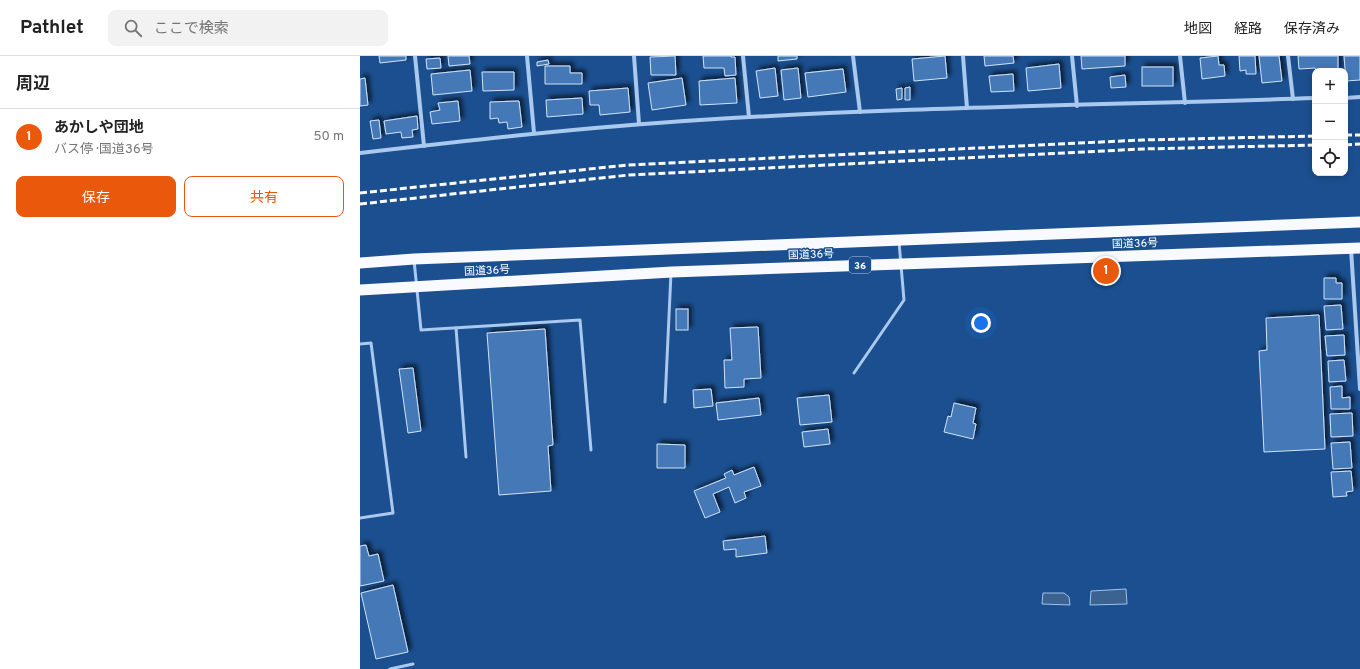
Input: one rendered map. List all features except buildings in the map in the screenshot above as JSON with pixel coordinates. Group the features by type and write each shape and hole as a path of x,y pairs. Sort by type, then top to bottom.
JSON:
{"highway":[{"name":"国道36号","path":"360,263 414,259 1360,222"},
{"name":"国道36号","path":"360,290 672,272 1356,248"}],"street":[{"path":"415,56 424,146"},
{"path":"527,56 534,133"},
{"path":"634,56 639,124"},
{"path":"743,56 749,117"},
{"path":"854,56 860,112"},
{"path":"963,56 967,108"},
{"path":"1072,56 1077,106"},
{"path":"1180,56 1185,103"},
{"path":"1288,56 1293,99"},
{"path":"1348,98 1360,97"},
{"path":"360,153 534,133 749,117 967,108 1185,103 1312,98"},
{"path":"1356,248 1360,389"}],"lane":[{"path":"854,373 904,300 899,240"},
{"path":"414,259 421,330 580,320 591,450"},
{"path":"665,402 672,272"},
{"path":"456,328 466,456"},
{"path":"360,344 371,343 393,513 360,518"},
{"path":"390,669 413,664"}],"water":[{"path":"1126,589 1127,604 1090,605 1091,591"},
{"path":"1043,593 1064,593 1069,597 1070,605 1042,604"}],"railway":[{"path":"1348,135 1360,135"},
{"path":"360,193 628,165 1142,140 1312,136"},
{"path":"1348,145 1360,144"},
{"path":"360,204 629,175 1142,149 1312,145"}],"place":[{"name":"あかしや団地","path":"1106,271"}]}
